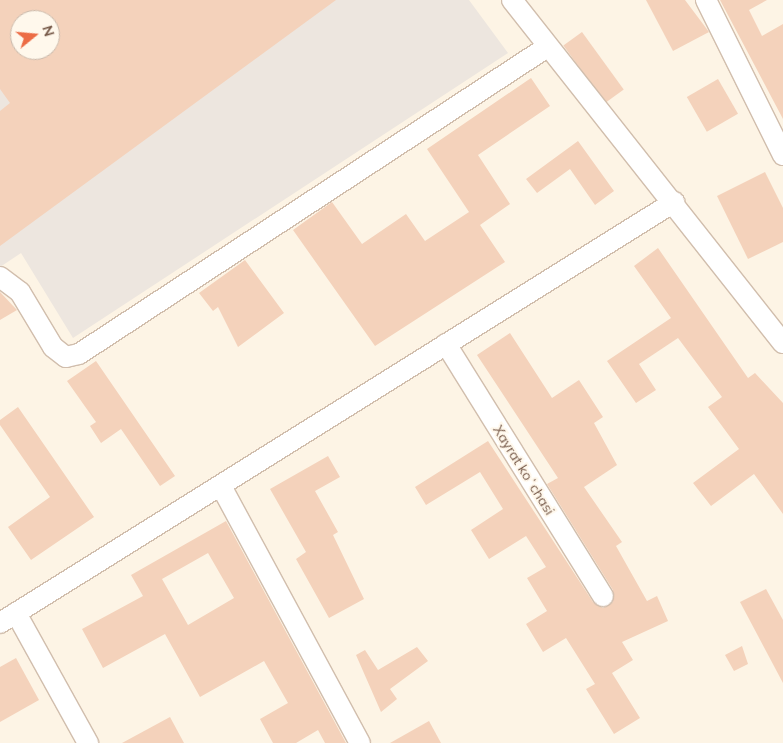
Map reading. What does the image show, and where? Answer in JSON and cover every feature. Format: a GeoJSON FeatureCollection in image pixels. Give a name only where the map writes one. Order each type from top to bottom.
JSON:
{"type":"FeatureCollection","features":[{"type":"Feature","properties":{"kind":"street"},"geometry":{"type":"LineString","coordinates":[[512,0],[547,48],[674,202],[783,342]]}},
{"type":"Feature","properties":{"kind":"street"},"geometry":{"type":"LineString","coordinates":[[706,0],[783,155]]}},
{"type":"Feature","properties":{"kind":"street"},"geometry":{"type":"LineString","coordinates":[[0,277],[20,292],[53,347],[66,357],[79,354],[547,48]]}},
{"type":"Feature","properties":{"kind":"street"},"geometry":{"type":"LineString","coordinates":[[88,743],[8,618],[674,202]]}},
{"type":"Feature","properties":{"kind":"street","name":"Xayrat koʻchasi"},"geometry":{"type":"LineString","coordinates":[[446,344],[602,596]]}},
{"type":"Feature","properties":{"kind":"street"},"geometry":{"type":"LineString","coordinates":[[221,486],[360,743]]}},
{"type":"Feature","properties":{"kind":"shaded area"},"geometry":{"type":"Polygon","coordinates":[[[0,0],[469,0],[508,53],[73,338],[21,253],[0,267],[0,0]]]}},
{"type":"Feature","properties":{"kind":"building"},"geometry":{"type":"Polygon","coordinates":[[[0,0],[336,0],[0,246],[0,111],[10,103],[0,89],[0,0]]]}},
{"type":"Feature","properties":{"kind":"building"},"geometry":{"type":"Polygon","coordinates":[[[646,0],[685,0],[709,32],[673,51],[646,0]]]}},
{"type":"Feature","properties":{"kind":"building"},"geometry":{"type":"Polygon","coordinates":[[[720,0],[767,0],[749,10],[762,36],[783,24],[783,119],[720,0]]]}},
{"type":"Feature","properties":{"kind":"building"},"geometry":{"type":"Polygon","coordinates":[[[582,32],[624,89],[605,103],[563,46],[582,32]]]}},
{"type":"Feature","properties":{"kind":"building"},"geometry":{"type":"Polygon","coordinates":[[[531,78],[550,106],[478,155],[510,204],[480,225],[505,262],[375,346],[293,230],[332,202],[362,244],[406,214],[425,241],[469,212],[427,149],[531,78]]]}},
{"type":"Feature","properties":{"kind":"building"},"geometry":{"type":"Polygon","coordinates":[[[718,79],[738,114],[707,132],[687,97],[718,79]]]}},
{"type":"Feature","properties":{"kind":"building"},"geometry":{"type":"Polygon","coordinates":[[[578,141],[614,191],[595,205],[570,169],[537,193],[526,179],[578,141]]]}},
{"type":"Feature","properties":{"kind":"building"},"geometry":{"type":"Polygon","coordinates":[[[765,172],[783,208],[783,242],[748,259],[717,196],[765,172]]]}},
{"type":"Feature","properties":{"kind":"building"},"geometry":{"type":"Polygon","coordinates":[[[658,248],[748,378],[755,373],[783,403],[783,514],[754,474],[711,506],[693,483],[739,449],[708,407],[722,397],[678,338],[639,364],[656,390],[636,403],[607,361],[671,318],[634,266],[658,248]]]}},
{"type":"Feature","properties":{"kind":"building"},"geometry":{"type":"Polygon","coordinates":[[[245,260],[284,313],[238,347],[218,307],[213,311],[199,293],[245,260]]]}},
{"type":"Feature","properties":{"kind":"building"},"geometry":{"type":"Polygon","coordinates":[[[0,292],[17,310],[0,320],[0,292]]]}},
{"type":"Feature","properties":{"kind":"building"},"geometry":{"type":"Polygon","coordinates":[[[510,333],[552,398],[579,380],[603,417],[594,423],[617,465],[584,487],[622,542],[616,546],[647,601],[657,596],[668,621],[622,642],[633,660],[612,673],[640,718],[614,734],[586,689],[595,684],[566,638],[543,652],[526,624],[547,611],[527,578],[546,567],[526,536],[489,559],[471,530],[503,509],[480,472],[426,505],[415,487],[488,441],[593,602],[603,608],[613,602],[613,590],[547,484],[558,478],[477,355],[510,333]]]}},
{"type":"Feature","properties":{"kind":"building"},"geometry":{"type":"Polygon","coordinates":[[[96,361],[175,476],[160,486],[121,429],[101,443],[90,426],[96,422],[67,381],[96,361]]]}},
{"type":"Feature","properties":{"kind":"building"},"geometry":{"type":"Polygon","coordinates":[[[18,407],[94,517],[31,560],[8,527],[50,497],[0,425],[0,420],[18,407]]]}},
{"type":"Feature","properties":{"kind":"building"},"geometry":{"type":"Polygon","coordinates":[[[328,456],[340,477],[315,491],[338,532],[333,535],[364,599],[329,618],[296,559],[306,552],[270,489],[328,456]]]}},
{"type":"Feature","properties":{"kind":"building"},"geometry":{"type":"Polygon","coordinates":[[[226,521],[346,743],[325,743],[318,730],[296,743],[273,743],[260,719],[288,703],[264,661],[200,697],[165,634],[103,668],[82,629],[143,596],[131,575],[226,521]],[[208,553],[162,579],[188,625],[234,598],[208,553]]]}},
{"type":"Feature","properties":{"kind":"building"},"geometry":{"type":"Polygon","coordinates":[[[766,589],[783,620],[783,683],[740,602],[766,589]]]}},
{"type":"Feature","properties":{"kind":"building"},"geometry":{"type":"Polygon","coordinates":[[[742,646],[748,664],[734,671],[725,655],[742,646]]]}},
{"type":"Feature","properties":{"kind":"building"},"geometry":{"type":"Polygon","coordinates":[[[417,647],[428,661],[390,689],[397,699],[381,712],[356,655],[365,650],[378,670],[417,647]]]}},
{"type":"Feature","properties":{"kind":"building"},"geometry":{"type":"Polygon","coordinates":[[[16,658],[39,700],[0,722],[0,667],[16,658]]]}},
{"type":"Feature","properties":{"kind":"building"},"geometry":{"type":"Polygon","coordinates":[[[170,717],[184,743],[122,743],[170,717]]]}},
{"type":"Feature","properties":{"kind":"building"},"geometry":{"type":"Polygon","coordinates":[[[429,721],[441,743],[390,743],[429,721]]]}}]}
